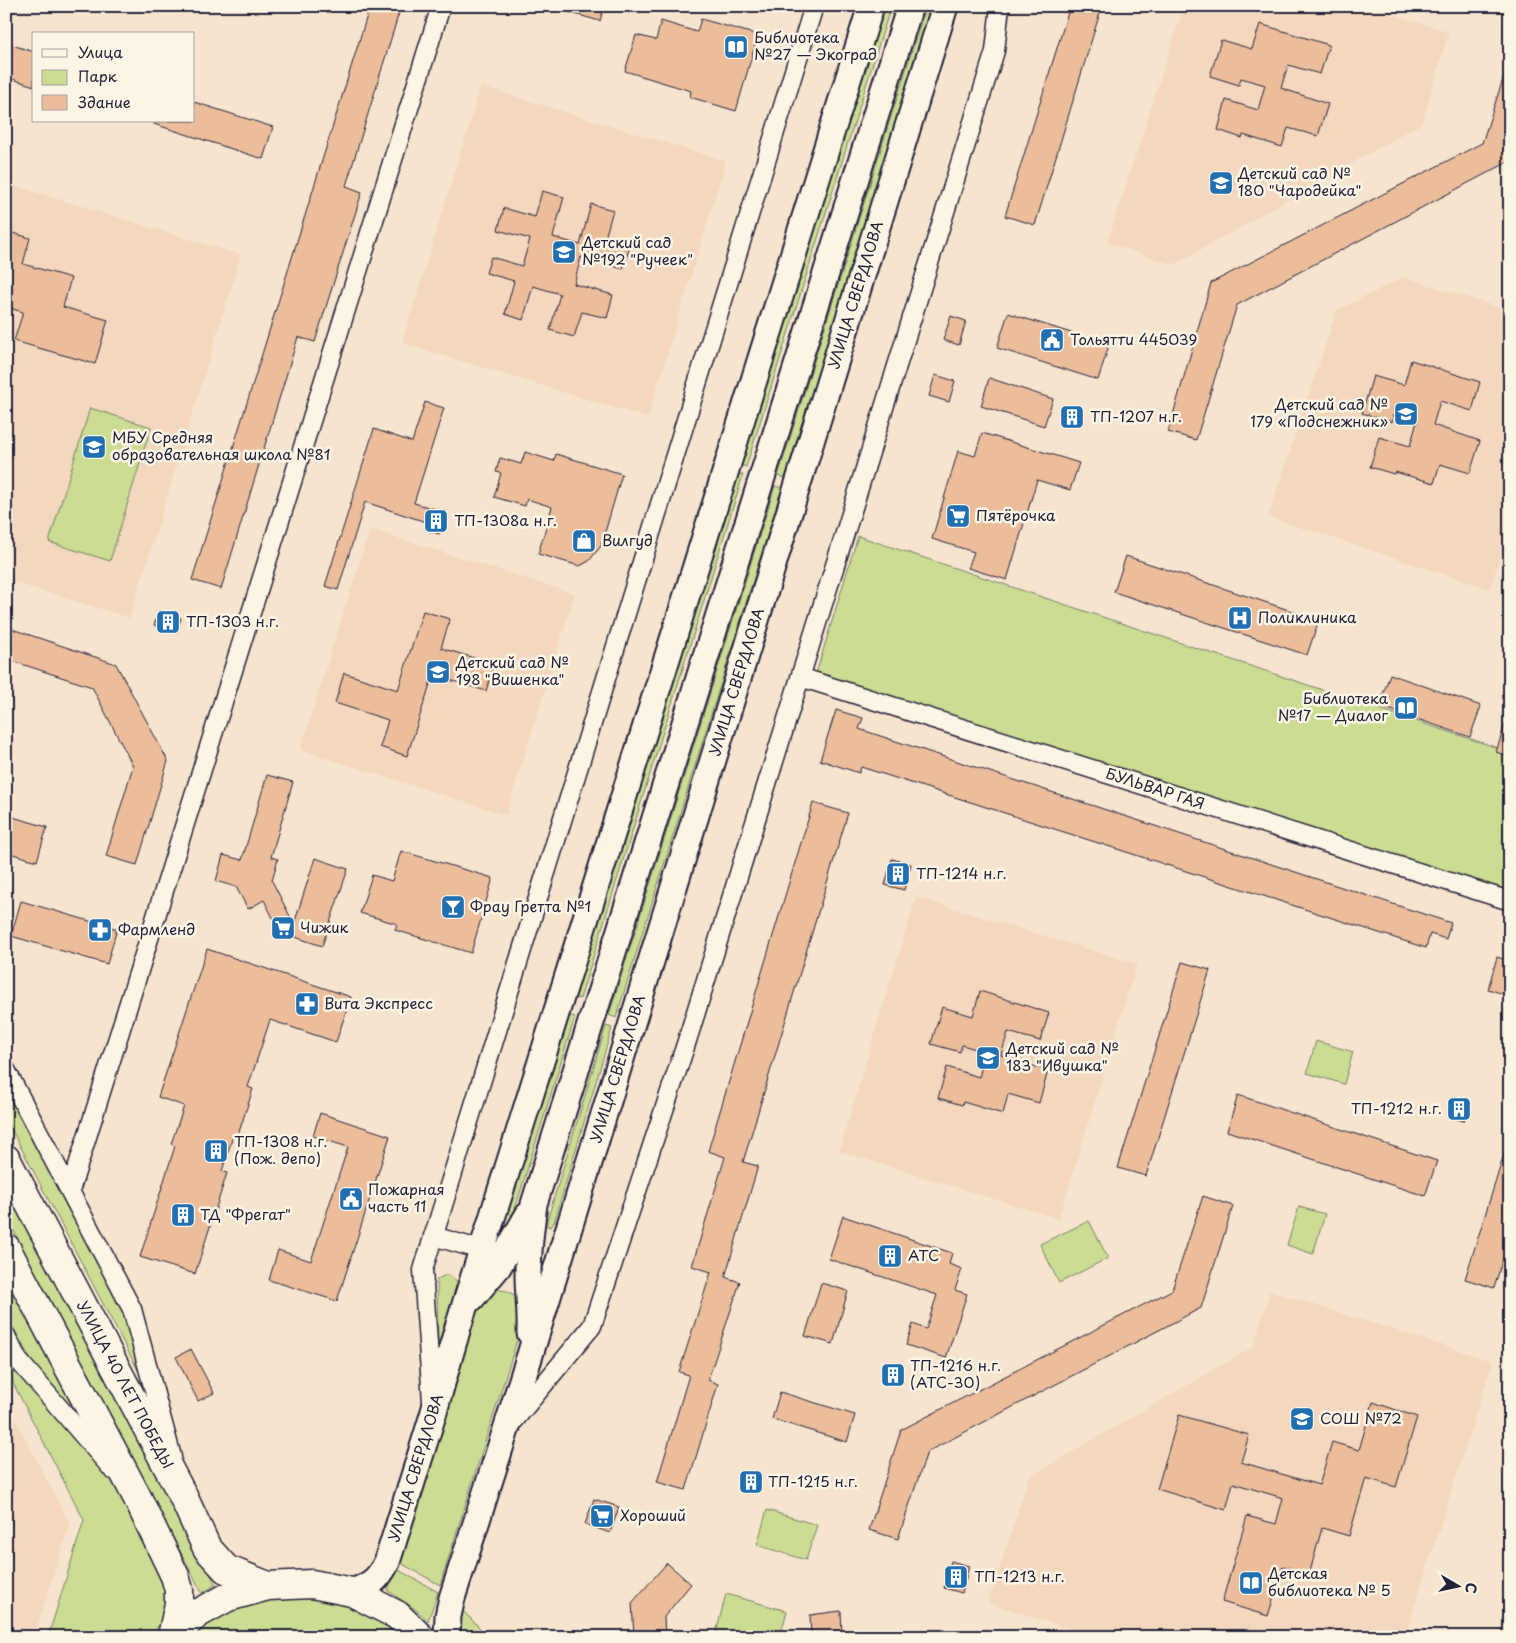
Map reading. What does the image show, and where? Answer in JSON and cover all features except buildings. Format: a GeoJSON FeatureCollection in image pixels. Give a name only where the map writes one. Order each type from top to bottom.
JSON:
{"type":"FeatureCollection","features":[{"type":"Feature","properties":{"kind":"main road","name":"УЛИЦА СВЕРДЛОВА"},"geometry":{"type":"LineString","coordinates":[[352,1592],[367,1586],[380,1576],[387,1562],[433,1415],[458,1326],[871,6]]}},
{"type":"Feature","properties":{"kind":"main road","name":"УЛИЦА СВЕРДЛОВА"},"geometry":{"type":"LineString","coordinates":[[529,1358],[531,1316],[528,1302],[529,1245],[534,1204],[910,6]]}},
{"type":"Feature","properties":{"kind":"main road","name":"УЛИЦА СВЕРДЛОВА"},"geometry":{"type":"LineString","coordinates":[[448,1637],[448,1616],[452,1598],[529,1358],[945,6]]}},
{"type":"Feature","properties":{"kind":"main road","name":"УЛИЦА 40 ЛЕТ ПОБЕДЫ"},"geometry":{"type":"LineString","coordinates":[[6,1159],[183,1496],[207,1548],[226,1569],[268,1586]]}},
{"type":"Feature","properties":{"kind":"main road","name":"УЛИЦА СВЕРДЛОВА"},"geometry":{"type":"LineString","coordinates":[[458,1326],[473,1297],[498,1267],[534,1204]]}},
{"type":"Feature","properties":{"kind":"main road"},"geometry":{"type":"LineString","coordinates":[[6,1248],[137,1497],[172,1570],[179,1590],[178,1615],[171,1636]]}},
{"type":"Feature","properties":{"kind":"main road"},"geometry":{"type":"LineString","coordinates":[[482,1287],[494,1284],[509,1285],[519,1290],[528,1302]]}},
{"type":"Feature","properties":{"kind":"main road"},"geometry":{"type":"LineString","coordinates":[[171,1636],[197,1614],[228,1598],[268,1586],[312,1584],[352,1592],[397,1615],[420,1637]]}},
{"type":"Feature","properties":{"kind":"street"},"geometry":{"type":"LineString","coordinates":[[70,1191],[441,6]]}},
{"type":"Feature","properties":{"kind":"street"},"geometry":{"type":"LineString","coordinates":[[433,1415],[423,1270],[814,6]]}},
{"type":"Feature","properties":{"kind":"street"},"geometry":{"type":"LineString","coordinates":[[505,1431],[592,1326],[686,1044],[995,52],[1000,6]]}},
{"type":"Feature","properties":{"kind":"street","name":"БУЛЬВАР ГАЯ"},"geometry":{"type":"LineString","coordinates":[[800,677],[1510,901]]}},
{"type":"Feature","properties":{"kind":"street"},"geometry":{"type":"LineString","coordinates":[[6,1070],[132,1309],[183,1496]]}},
{"type":"Feature","properties":{"kind":"street"},"geometry":{"type":"LineString","coordinates":[[433,1236],[482,1250]]}},
{"type":"Feature","properties":{"kind":"street"},"geometry":{"type":"LineString","coordinates":[[6,1336],[18,1360],[137,1497]]}},
{"type":"Feature","properties":{"kind":"shaded area"},"geometry":{"type":"Polygon","coordinates":[[[736,6],[769,6],[766,15],[736,6]]]}},
{"type":"Feature","properties":{"kind":"shaded area","name":"Детский сад № 180 \"Чародейка\""},"geometry":{"type":"Polygon","coordinates":[[[1184,6],[1366,6],[1449,32],[1422,123],[1174,265],[1107,243],[1184,6]]]}},
{"type":"Feature","properties":{"kind":"shaded area","name":"Детский сад №192 \"Ручеек\""},"geometry":{"type":"Polygon","coordinates":[[[481,86],[726,161],[648,418],[402,343],[481,86]]]}},
{"type":"Feature","properties":{"kind":"shaded area","name":"МБУ Средняя образовательная школа №81"},"geometry":{"type":"Polygon","coordinates":[[[6,183],[241,255],[130,618],[6,580],[6,183]]]}},
{"type":"Feature","properties":{"kind":"shaded area","name":"Детский сад № 179 «Подснежник»"},"geometry":{"type":"Polygon","coordinates":[[[1404,277],[1510,311],[1510,527],[1490,589],[1268,517],[1337,310],[1404,277]]]}},
{"type":"Feature","properties":{"kind":"shaded area","name":"Детский сад № 198 \"Вишенка\""},"geometry":{"type":"Polygon","coordinates":[[[370,529],[575,594],[506,815],[300,750],[370,529]]]}},
{"type":"Feature","properties":{"kind":"shaded area","name":"Детский сад № 183 \"Ивушка\""},"geometry":{"type":"Polygon","coordinates":[[[916,897],[1137,964],[1059,1219],[839,1151],[916,897]]]}},
{"type":"Feature","properties":{"kind":"shaded area","name":"СОШ №72"},"geometry":{"type":"Polygon","coordinates":[[[1270,1291],[1493,1361],[1405,1637],[1096,1637],[988,1603],[1029,1477],[1253,1347],[1270,1291]]]}},
{"type":"Feature","properties":{"kind":"shaded area"},"geometry":{"type":"Polygon","coordinates":[[[6,1401],[70,1524],[34,1637],[6,1637],[6,1401]]]}},
{"type":"Feature","properties":{"kind":"green space"},"geometry":{"type":"Polygon","coordinates":[[[883,6],[891,6],[746,467],[739,464],[883,6]]]}},
{"type":"Feature","properties":{"kind":"green space"},"geometry":{"type":"Polygon","coordinates":[[[926,6],[934,6],[785,478],[778,476],[926,6]]]}},
{"type":"Feature","properties":{"kind":"green space"},"geometry":{"type":"Polygon","coordinates":[[[90,408],[151,427],[110,561],[49,542],[90,408]]]}},
{"type":"Feature","properties":{"kind":"green space"},"geometry":{"type":"Polygon","coordinates":[[[735,473],[743,475],[580,999],[573,997],[735,473]]]}},
{"type":"Feature","properties":{"kind":"green space"},"geometry":{"type":"Polygon","coordinates":[[[775,486],[782,488],[616,1018],[609,1015],[775,486]]]}},
{"type":"Feature","properties":{"kind":"green space"},"geometry":{"type":"Polygon","coordinates":[[[858,536],[1510,752],[1510,893],[815,677],[858,536]]]}},
{"type":"Feature","properties":{"kind":"green space"},"geometry":{"type":"Polygon","coordinates":[[[568,1015],[575,1017],[514,1212],[511,1215],[507,1212],[568,1015]]]}},
{"type":"Feature","properties":{"kind":"green space"},"geometry":{"type":"Polygon","coordinates":[[[606,1026],[612,1028],[554,1223],[550,1227],[547,1226],[547,1221],[606,1026]]]}},
{"type":"Feature","properties":{"kind":"green space"},"geometry":{"type":"Polygon","coordinates":[[[1316,1041],[1353,1052],[1344,1084],[1307,1073],[1316,1041]]]}},
{"type":"Feature","properties":{"kind":"green space"},"geometry":{"type":"Polygon","coordinates":[[[6,1077],[124,1301],[152,1397],[6,1119],[6,1077]]]}},
{"type":"Feature","properties":{"kind":"green space"},"geometry":{"type":"Polygon","coordinates":[[[6,1186],[216,1585],[202,1593],[6,1216],[6,1186]]]}},
{"type":"Feature","properties":{"kind":"green space"},"geometry":{"type":"Polygon","coordinates":[[[1299,1207],[1325,1214],[1313,1254],[1287,1245],[1299,1207]]]}},
{"type":"Feature","properties":{"kind":"green space"},"geometry":{"type":"Polygon","coordinates":[[[1089,1221],[1108,1258],[1059,1283],[1040,1244],[1089,1221]]]}},
{"type":"Feature","properties":{"kind":"green space"},"geometry":{"type":"Polygon","coordinates":[[[6,1264],[93,1431],[33,1364],[6,1314],[6,1264]]]}},
{"type":"Feature","properties":{"kind":"green space"},"geometry":{"type":"Polygon","coordinates":[[[446,1275],[451,1276],[459,1283],[440,1343],[438,1343],[437,1279],[446,1275]]]}},
{"type":"Feature","properties":{"kind":"green space"},"geometry":{"type":"Polygon","coordinates":[[[494,1289],[507,1291],[521,1299],[524,1318],[440,1585],[397,1561],[480,1297],[494,1289]]]}},
{"type":"Feature","properties":{"kind":"green space"},"geometry":{"type":"Polygon","coordinates":[[[14,1371],[115,1479],[131,1519],[170,1593],[166,1618],[148,1637],[48,1637],[84,1520],[14,1385],[12,1377],[14,1371]]]}},
{"type":"Feature","properties":{"kind":"green space"},"geometry":{"type":"Polygon","coordinates":[[[767,1510],[817,1525],[806,1560],[757,1545],[767,1510]]]}},
{"type":"Feature","properties":{"kind":"green space"},"geometry":{"type":"Polygon","coordinates":[[[395,1568],[438,1592],[428,1621],[415,1609],[388,1591],[395,1568]]]}},
{"type":"Feature","properties":{"kind":"green space"},"geometry":{"type":"Polygon","coordinates":[[[317,1592],[364,1606],[407,1637],[180,1637],[222,1606],[317,1592]]]}},
{"type":"Feature","properties":{"kind":"green space"},"geometry":{"type":"Polygon","coordinates":[[[726,1594],[787,1611],[780,1637],[715,1637],[726,1594]]]}},
{"type":"Feature","properties":{"kind":"green space"},"geometry":{"type":"Polygon","coordinates":[[[458,1606],[489,1637],[453,1637],[458,1606]]]}},
{"type":"Feature","properties":{"kind":"place","name":"Библиотека №27 — Экоград"},"geometry":{"type":"Point","coordinates":[736,47]}},
{"type":"Feature","properties":{"kind":"place","name":"Детский сад № 180 \"Чародейка\""},"geometry":{"type":"Point","coordinates":[1221,183]}},
{"type":"Feature","properties":{"kind":"place","name":"Детский сад №192 \"Ручеек\""},"geometry":{"type":"Point","coordinates":[564,252]}},
{"type":"Feature","properties":{"kind":"place","name":"Тольятти 445039"},"geometry":{"type":"Point","coordinates":[1052,340]}},
{"type":"Feature","properties":{"kind":"place","name":"Детский сад № 179 «Подснежник»"},"geometry":{"type":"Point","coordinates":[1406,414]}},
{"type":"Feature","properties":{"kind":"place","name":"ТП-1207 н.г."},"geometry":{"type":"Point","coordinates":[1072,417]}},
{"type":"Feature","properties":{"kind":"place","name":"МБУ Средняя образовательная школа №81"},"geometry":{"type":"Point","coordinates":[94,447]}},
{"type":"Feature","properties":{"kind":"place","name":"Пятёрочка"},"geometry":{"type":"Point","coordinates":[958,516]}},
{"type":"Feature","properties":{"kind":"place","name":"ТП-1308а н.г."},"geometry":{"type":"Point","coordinates":[436,521]}},
{"type":"Feature","properties":{"kind":"place","name":"Вилгуд"},"geometry":{"type":"Point","coordinates":[584,541]}},
{"type":"Feature","properties":{"kind":"place","name":"Поликлиника"},"geometry":{"type":"Point","coordinates":[1240,618]}},
{"type":"Feature","properties":{"kind":"place","name":"ТП-1303 н.г."},"geometry":{"type":"Point","coordinates":[168,622]}},
{"type":"Feature","properties":{"kind":"place","name":"Детский сад № 198 \"Вишенка\""},"geometry":{"type":"Point","coordinates":[438,672]}},
{"type":"Feature","properties":{"kind":"place","name":"Библиотека №17 — Диалог"},"geometry":{"type":"Point","coordinates":[1406,708]}},
{"type":"Feature","properties":{"kind":"place","name":"ТП-1214 н.г."},"geometry":{"type":"Point","coordinates":[898,874]}},
{"type":"Feature","properties":{"kind":"place","name":"Фрау Гретта №1"},"geometry":{"type":"Point","coordinates":[453,907]}},
{"type":"Feature","properties":{"kind":"place","name":"Чижик"},"geometry":{"type":"Point","coordinates":[283,928]}},
{"type":"Feature","properties":{"kind":"place","name":"Фармленд"},"geometry":{"type":"Point","coordinates":[100,930]}},
{"type":"Feature","properties":{"kind":"place","name":"Вита Экспресс"},"geometry":{"type":"Point","coordinates":[307,1004]}},
{"type":"Feature","properties":{"kind":"place","name":"Детский сад № 183 \"Ивушка\""},"geometry":{"type":"Point","coordinates":[988,1058]}},
{"type":"Feature","properties":{"kind":"place","name":"ТП-1212 н.г."},"geometry":{"type":"Point","coordinates":[1459,1109]}},
{"type":"Feature","properties":{"kind":"place","name":"ТП-1308 н.г. (Пож. депо)"},"geometry":{"type":"Point","coordinates":[216,1151]}},
{"type":"Feature","properties":{"kind":"place","name":"Пожарная часть 11"},"geometry":{"type":"Point","coordinates":[351,1199]}},
{"type":"Feature","properties":{"kind":"place","name":"ТД \"Фрегат\""},"geometry":{"type":"Point","coordinates":[183,1215]}},
{"type":"Feature","properties":{"kind":"place","name":"АТС"},"geometry":{"type":"Point","coordinates":[890,1256]}},
{"type":"Feature","properties":{"kind":"place","name":"ТП-1216 н.г. (АТС-30)"},"geometry":{"type":"Point","coordinates":[893,1375]}},
{"type":"Feature","properties":{"kind":"place","name":"СОШ №72"},"geometry":{"type":"Point","coordinates":[1302,1419]}},
{"type":"Feature","properties":{"kind":"place","name":"ТП-1215 н.г."},"geometry":{"type":"Point","coordinates":[751,1482]}},
{"type":"Feature","properties":{"kind":"place","name":"Хороший"},"geometry":{"type":"Point","coordinates":[602,1516]}},
{"type":"Feature","properties":{"kind":"place","name":"ТП-1213 н.г."},"geometry":{"type":"Point","coordinates":[956,1577]}},
{"type":"Feature","properties":{"kind":"place","name":"Детская библиотека № 5"},"geometry":{"type":"Point","coordinates":[1251,1583]}}]}
